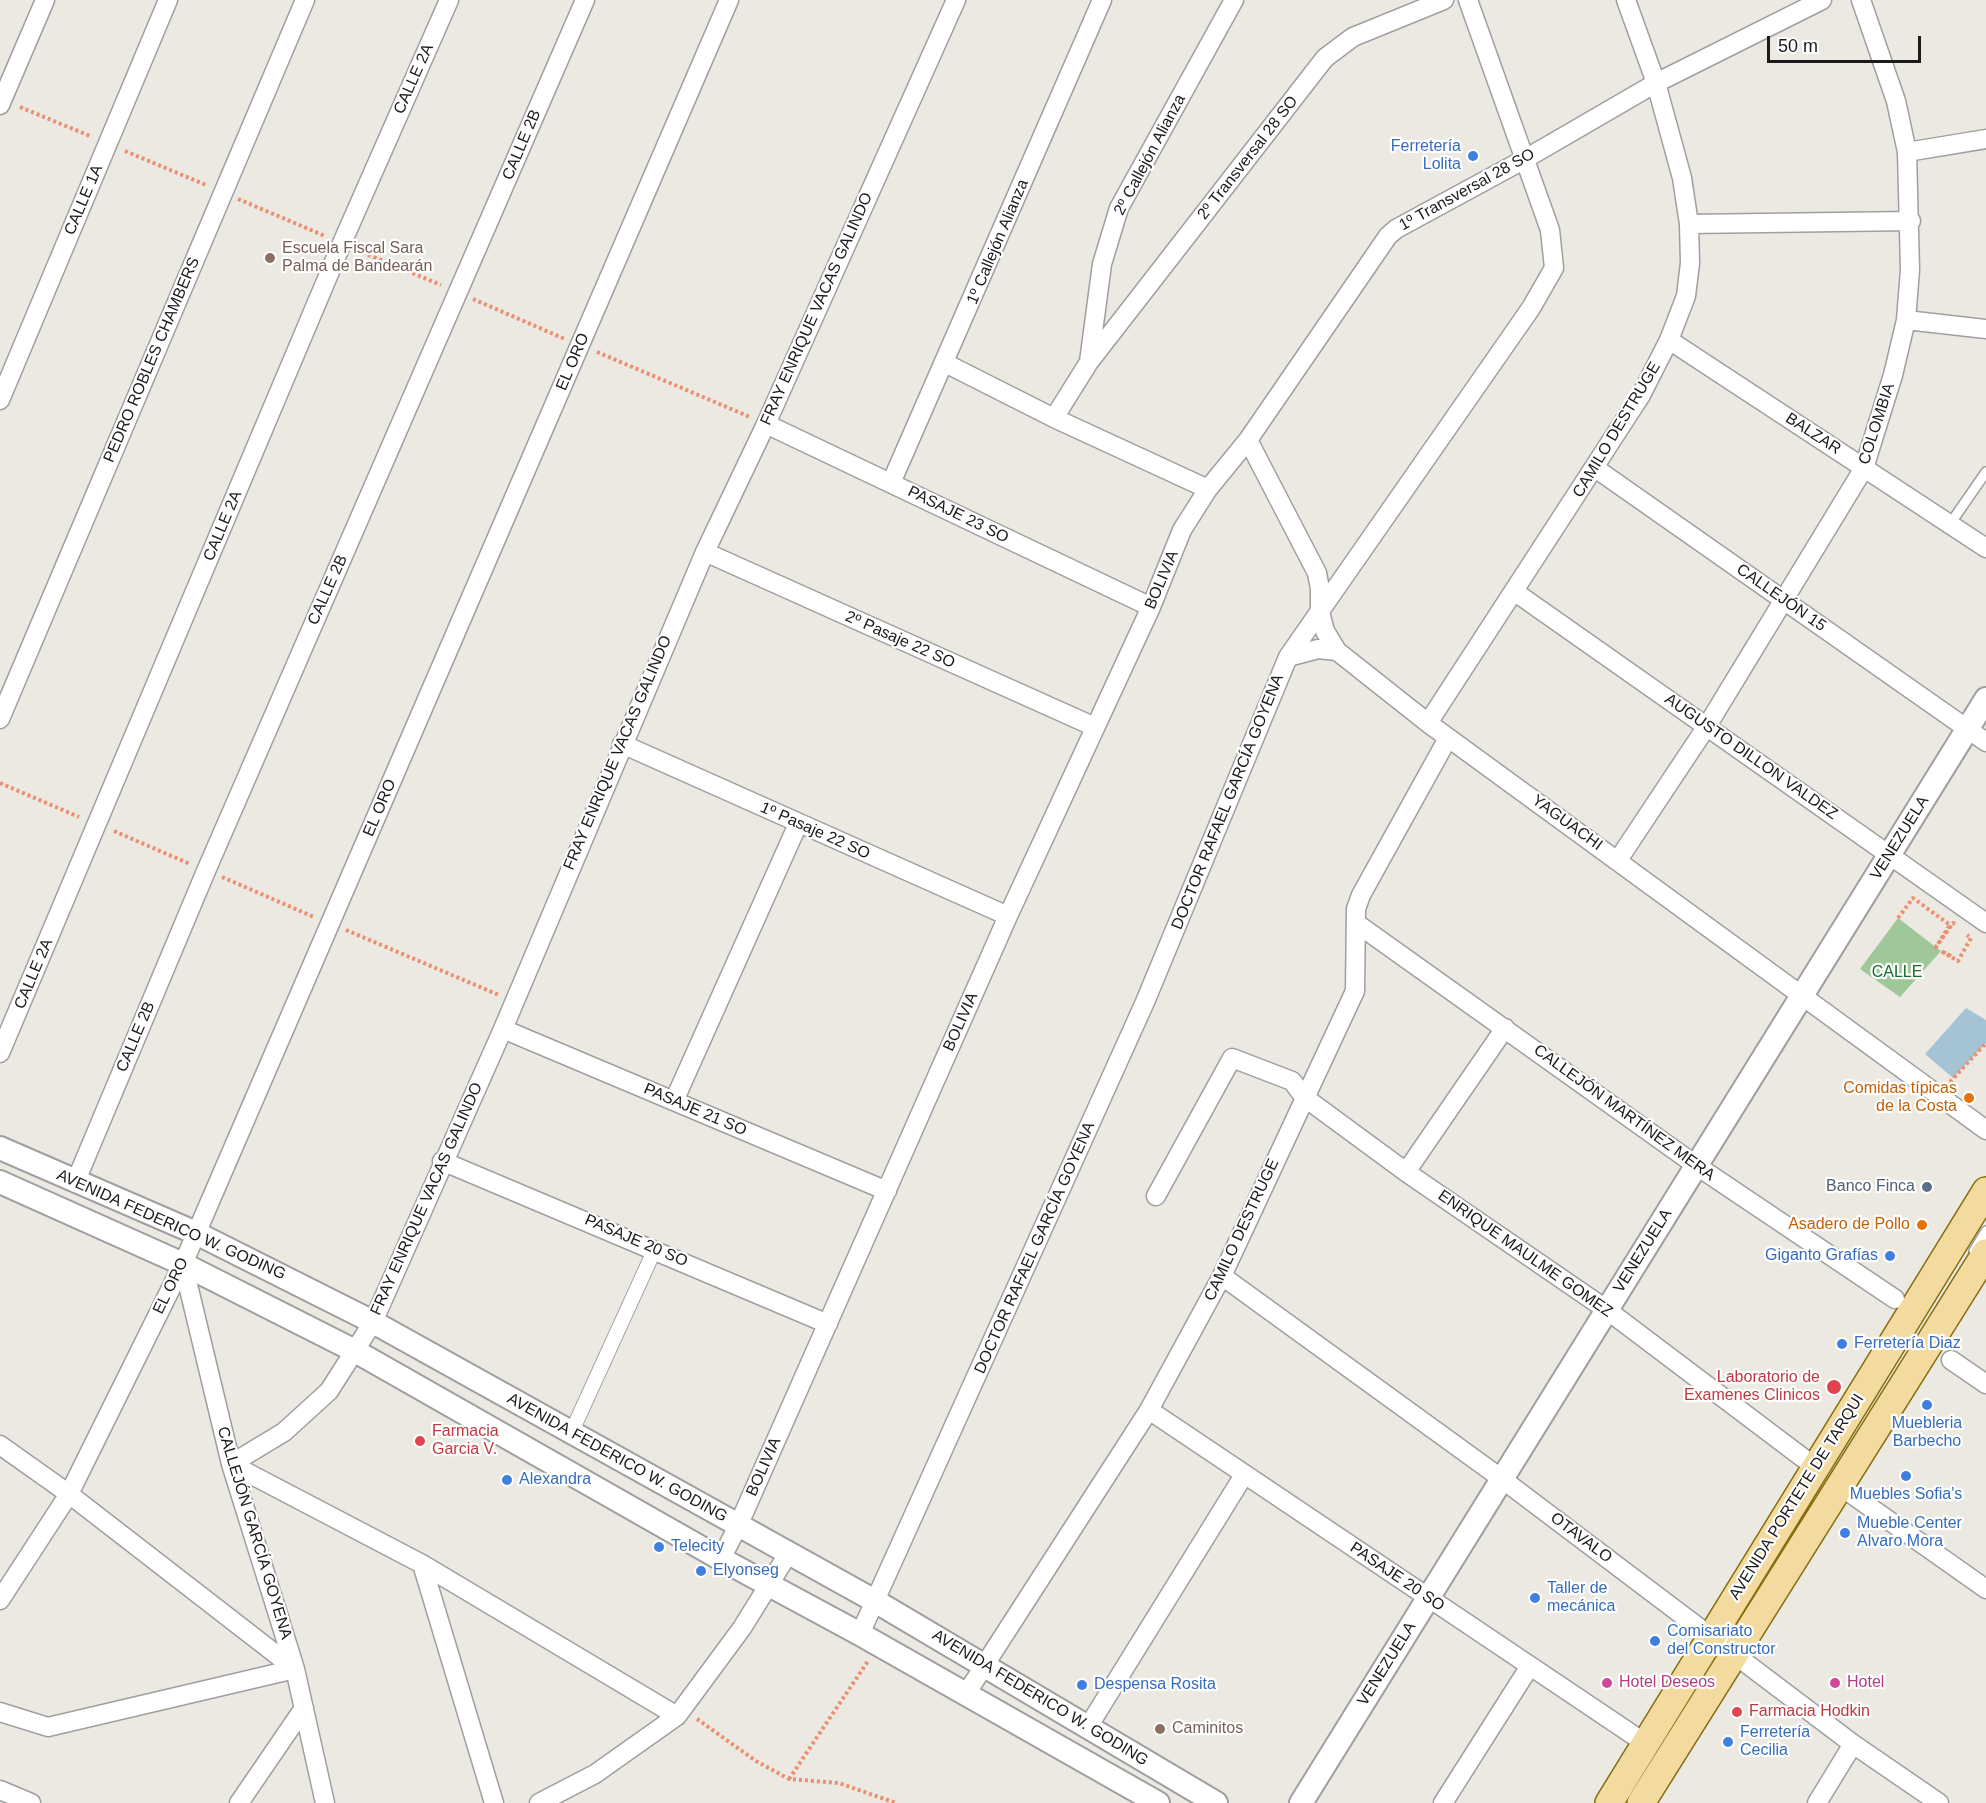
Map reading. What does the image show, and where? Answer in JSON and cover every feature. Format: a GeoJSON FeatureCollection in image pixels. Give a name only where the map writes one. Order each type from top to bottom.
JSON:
{"type":"FeatureCollection","features":[{"type":"Feature","properties":{"kind":"main road","name":"AVENIDA PORTETE DE TARQUI"},"geometry":{"type":"LineString","coordinates":[[1641,1803],[1815,1467],[1986,1191]]}},
{"type":"Feature","properties":{"kind":"main road","name":"AVENIDA PORTETE DE TARQUI"},"geometry":{"type":"LineString","coordinates":[[1609,1803],[1645,1743],[1723,1645],[1840,1486],[1976,1257]]}},
{"type":"Feature","properties":{"kind":"street"},"geometry":{"type":"LineString","coordinates":[[3,94],[45,0]]}},
{"type":"Feature","properties":{"kind":"street","name":"CALLE 1A"},"geometry":{"type":"LineString","coordinates":[[0,399],[168,0]]}},
{"type":"Feature","properties":{"kind":"street","name":"PEDRO ROBLES CHAMBERS"},"geometry":{"type":"LineString","coordinates":[[0,719],[305,0]]}},
{"type":"Feature","properties":{"kind":"street","name":"CALLE 2A"},"geometry":{"type":"LineString","coordinates":[[0,1053],[342,243],[449,0]]}},
{"type":"Feature","properties":{"kind":"street","name":"CALLE 2B"},"geometry":{"type":"LineString","coordinates":[[75,1183],[206,871],[585,0]]}},
{"type":"Feature","properties":{"kind":"street","name":"EL ORO"},"geometry":{"type":"LineString","coordinates":[[0,1600],[69,1494],[183,1264],[729,0]]}},
{"type":"Feature","properties":{"kind":"street","name":"FRAY ENRIQUE VACAS GALINDO"},"geometry":{"type":"LineString","coordinates":[[231,1464],[284,1432],[329,1391],[373,1322],[502,1029],[705,552],[766,424],[956,0]]}},
{"type":"Feature","properties":{"kind":"street","name":"1º Callejón Alianza"},"geometry":{"type":"LineString","coordinates":[[891,483],[1102,0]]}},
{"type":"Feature","properties":{"kind":"street","name":"2º Callejón Alianza"},"geometry":{"type":"LineString","coordinates":[[1054,418],[1089,362],[1102,264],[1119,208],[1234,0]]}},
{"type":"Feature","properties":{"kind":"street","name":"2º Transversal 28 SO"},"geometry":{"type":"LineString","coordinates":[[1089,362],[1325,58],[1353,37],[1444,0]]}},
{"type":"Feature","properties":{"kind":"street","name":"DOCTOR RAFAEL GARCÍA GOYENA"},"geometry":{"type":"LineString","coordinates":[[869,1640],[875,1601],[1146,1002],[1288,657],[1531,308],[1554,268],[1550,230],[1468,0]]}},
{"type":"Feature","properties":{"kind":"street","name":"CAMILO DESTRUGE"},"geometry":{"type":"LineString","coordinates":[[1428,723],[1641,395],[1669,340],[1686,296],[1690,263],[1689,224],[1682,178],[1656,83],[1626,0]]}},
{"type":"Feature","properties":{"kind":"street","name":"1º Transversal 28 SO"},"geometry":{"type":"LineString","coordinates":[[1208,489],[1248,440],[1388,236],[1404,224],[1525,159],[1656,83],[1822,0]]}},
{"type":"Feature","properties":{"kind":"street","name":"COLOMBIA"},"geometry":{"type":"LineString","coordinates":[[1618,860],[1707,726],[1864,468],[1893,375],[1906,320],[1911,221],[1907,152],[1896,102],[1861,0]]}},
{"type":"Feature","properties":{"kind":"street"},"geometry":{"type":"LineString","coordinates":[[1907,152],[1986,139]]}},
{"type":"Feature","properties":{"kind":"street"},"geometry":{"type":"LineString","coordinates":[[1689,224],[1911,221]]}},
{"type":"Feature","properties":{"kind":"street"},"geometry":{"type":"LineString","coordinates":[[1906,320],[1986,329]]}},
{"type":"Feature","properties":{"kind":"street","name":"BALZAR"},"geometry":{"type":"LineString","coordinates":[[1669,340],[1986,548]]}},
{"type":"Feature","properties":{"kind":"street"},"geometry":{"type":"LineString","coordinates":[[945,363],[1054,418],[1208,489]]}},
{"type":"Feature","properties":{"kind":"street","name":"PASAJE 23 SO"},"geometry":{"type":"LineString","coordinates":[[766,424],[1150,607]]}},
{"type":"Feature","properties":{"kind":"street","name":"YAGUACHI"},"geometry":{"type":"LineString","coordinates":[[1248,440],[1317,573],[1320,612],[1325,631],[1337,651],[1448,738],[1986,1130]]}},
{"type":"Feature","properties":{"kind":"street","name":"CALLEJÓN 15"},"geometry":{"type":"LineString","coordinates":[[1595,468],[1977,735]]}},
{"type":"Feature","properties":{"kind":"street","name":"BOLIVIA"},"geometry":{"type":"LineString","coordinates":[[721,1559],[738,1526],[1008,916],[1150,607],[1182,530],[1208,489]]}},
{"type":"Feature","properties":{"kind":"street","name":"2º Pasaje 22 SO"},"geometry":{"type":"LineString","coordinates":[[705,552],[1095,727]]}},
{"type":"Feature","properties":{"kind":"street","name":"AUGUSTO DILLON VALDEZ"},"geometry":{"type":"LineString","coordinates":[[1515,592],[1986,922]]}},
{"type":"Feature","properties":{"kind":"street"},"geometry":{"type":"LineString","coordinates":[[1288,657],[1318,649],[1337,651]]}},
{"type":"Feature","properties":{"kind":"street","name":"VENEZUELA"},"geometry":{"type":"LineString","coordinates":[[1301,1803],[1890,855],[1977,735],[1986,699]]}},
{"type":"Feature","properties":{"kind":"street","name":"CAMILO DESTRUGE"},"geometry":{"type":"LineString","coordinates":[[966,1694],[1149,1410],[1222,1276],[1304,1097],[1345,1017],[1355,991],[1356,909],[1361,895],[1448,738]]}},
{"type":"Feature","properties":{"kind":"street","name":"1º Pasaje 22 SO"},"geometry":{"type":"LineString","coordinates":[[622,744],[1008,916]]}},
{"type":"Feature","properties":{"kind":"street"},"geometry":{"type":"LineString","coordinates":[[674,1101],[798,824]]}},
{"type":"Feature","properties":{"kind":"street","name":"CALLEJÓN MARTÍNEZ MERA"},"geometry":{"type":"LineString","coordinates":[[1356,923],[1697,1166],[1895,1299]]}},
{"type":"Feature","properties":{"kind":"street"},"geometry":{"type":"LineString","coordinates":[[1406,1172],[1505,1028]]}},
{"type":"Feature","properties":{"kind":"street","name":"PASAJE 21 SO"},"geometry":{"type":"LineString","coordinates":[[502,1029],[887,1191]]}},
{"type":"Feature","properties":{"kind":"street","name":"ENRIQUE MAULME GOMEZ"},"geometry":{"type":"LineString","coordinates":[[1156,1196],[1228,1062],[1236,1059],[1292,1081],[1304,1097],[1406,1172],[1607,1310],[1815,1467]]}},
{"type":"Feature","properties":{"kind":"street","name":"AVENIDA FEDERICO W. GODING"},"geometry":{"type":"LineString","coordinates":[[0,1148],[75,1183],[196,1233],[373,1322],[875,1601],[1216,1803]]}},
{"type":"Feature","properties":{"kind":"street","name":"PASAJE 20 SO"},"geometry":{"type":"LineString","coordinates":[[442,1161],[828,1324]]}},
{"type":"Feature","properties":{"kind":"street","name":"AVENIDA FEDERICO W. GODING"},"geometry":{"type":"LineString","coordinates":[[0,1182],[183,1264],[355,1351],[1158,1803]]}},
{"type":"Feature","properties":{"kind":"street"},"geometry":{"type":"LineString","coordinates":[[572,1431],[655,1249]]}},
{"type":"Feature","properties":{"kind":"street","name":"CALLEJÓN GARCÍA GOYENA"},"geometry":{"type":"LineString","coordinates":[[183,1264],[231,1464],[295,1669],[325,1803]]}},
{"type":"Feature","properties":{"kind":"street","name":"OTAVALO"},"geometry":{"type":"LineString","coordinates":[[1222,1276],[1502,1479],[1853,1744],[1939,1803]]}},
{"type":"Feature","properties":{"kind":"street"},"geometry":{"type":"LineString","coordinates":[[1951,1360],[1986,1384]]}},
{"type":"Feature","properties":{"kind":"street","name":"PASAJE 20 SO"},"geometry":{"type":"LineString","coordinates":[[1149,1410],[1645,1743]]}},
{"type":"Feature","properties":{"kind":"street"},"geometry":{"type":"LineString","coordinates":[[0,1445],[69,1494],[295,1669]]}},
{"type":"Feature","properties":{"kind":"street"},"geometry":{"type":"LineString","coordinates":[[231,1464],[422,1564],[679,1713]]}},
{"type":"Feature","properties":{"kind":"street"},"geometry":{"type":"LineString","coordinates":[[1088,1727],[1244,1475]]}},
{"type":"Feature","properties":{"kind":"street"},"geometry":{"type":"LineString","coordinates":[[1840,1486],[1986,1588]]}},
{"type":"Feature","properties":{"kind":"street"},"geometry":{"type":"LineString","coordinates":[[539,1803],[595,1774],[679,1713],[770,1585],[788,1554]]}},
{"type":"Feature","properties":{"kind":"street"},"geometry":{"type":"LineString","coordinates":[[422,1564],[494,1803]]}},
{"type":"Feature","properties":{"kind":"street"},"geometry":{"type":"LineString","coordinates":[[1443,1803],[1530,1666]]}},
{"type":"Feature","properties":{"kind":"street"},"geometry":{"type":"LineString","coordinates":[[0,1712],[48,1727],[295,1669]]}},
{"type":"Feature","properties":{"kind":"street"},"geometry":{"type":"LineString","coordinates":[[239,1803],[304,1708]]}},
{"type":"Feature","properties":{"kind":"street"},"geometry":{"type":"LineString","coordinates":[[1817,1803],[1853,1744]]}},
{"type":"Feature","properties":{"kind":"street"},"geometry":{"type":"LineString","coordinates":[[0,1790],[31,1803]]}},
{"type":"Feature","properties":{"kind":"lane"},"geometry":{"type":"LineString","coordinates":[[1950,524],[1986,472]]}},
{"type":"Feature","properties":{"kind":"lane","name":"AVENIDA PORTETE DE TARQUI"},"geometry":{"type":"LineString","coordinates":[[1618,1803],[1723,1645],[1986,1208]]}},
{"type":"Feature","properties":{"kind":"lane","name":"AVENIDA PORTETE DE TARQUI"},"geometry":{"type":"LineString","coordinates":[[1976,1257],[1986,1231]]}},
{"type":"Feature","properties":{"kind":"lane"},"geometry":{"type":"LineString","coordinates":[[1630,1803],[1671,1735]]}},
{"type":"Feature","properties":{"kind":"path"},"geometry":{"type":"LineString","coordinates":[[3,94],[108,144],[766,424]]}},
{"type":"Feature","properties":{"kind":"path"},"geometry":{"type":"LineString","coordinates":[[0,783],[513,1001]]}},
{"type":"Feature","properties":{"kind":"path"},"geometry":{"type":"LineString","coordinates":[[1898,918],[1913,898],[1950,925],[1936,947],[1953,923],[1971,938],[1958,961],[1941,951],[1951,956]]}},
{"type":"Feature","properties":{"kind":"path"},"geometry":{"type":"LineString","coordinates":[[1956,1089],[1949,1083],[1986,1043]]}},
{"type":"Feature","properties":{"kind":"path"},"geometry":{"type":"LineString","coordinates":[[789,1779],[869,1640]]}},
{"type":"Feature","properties":{"kind":"path"},"geometry":{"type":"LineString","coordinates":[[679,1713],[789,1779],[839,1783],[896,1803]]}},
{"type":"Feature","properties":{"kind":"green space","name":"CALLE"},"geometry":{"type":"Polygon","coordinates":[[[1898,918],[1941,951],[1900,997],[1860,969],[1898,918]]]}},
{"type":"Feature","properties":{"kind":"water"},"geometry":{"type":"Polygon","coordinates":[[[1966,1008],[1986,1020],[1986,1043],[1953,1078],[1925,1054],[1966,1008]]]}},
{"type":"Feature","properties":{"kind":"place","name":"Ferretería Lolita"},"geometry":{"type":"Point","coordinates":[1473,156]}},
{"type":"Feature","properties":{"kind":"place","name":"Escuela Fiscal Sara Palma de Bandearán"},"geometry":{"type":"Point","coordinates":[270,258]}},
{"type":"Feature","properties":{"kind":"place","name":"Comidas típicas de la Costa"},"geometry":{"type":"Point","coordinates":[1969,1098]}},
{"type":"Feature","properties":{"kind":"place","name":"Banco Finca"},"geometry":{"type":"Point","coordinates":[1927,1187]}},
{"type":"Feature","properties":{"kind":"place","name":"Asadero de Pollo"},"geometry":{"type":"Point","coordinates":[1922,1225]}},
{"type":"Feature","properties":{"kind":"place","name":"Giganto Grafías"},"geometry":{"type":"Point","coordinates":[1890,1256]}},
{"type":"Feature","properties":{"kind":"place","name":"Ferretería Diaz"},"geometry":{"type":"Point","coordinates":[1842,1344]}},
{"type":"Feature","properties":{"kind":"place","name":"Laboratorio de Examenes Clinicos"},"geometry":{"type":"Point","coordinates":[1834,1387]}},
{"type":"Feature","properties":{"kind":"place","name":"Muebleria Barbecho"},"geometry":{"type":"Point","coordinates":[1927,1405]}},
{"type":"Feature","properties":{"kind":"place","name":"Farmacia Garcia V."},"geometry":{"type":"Point","coordinates":[420,1441]}},
{"type":"Feature","properties":{"kind":"place","name":"Muebles Sofia's"},"geometry":{"type":"Point","coordinates":[1906,1476]}},
{"type":"Feature","properties":{"kind":"place","name":"Alexandra"},"geometry":{"type":"Point","coordinates":[507,1480]}},
{"type":"Feature","properties":{"kind":"place","name":"Mueble Center Alvaro Mora"},"geometry":{"type":"Point","coordinates":[1845,1533]}},
{"type":"Feature","properties":{"kind":"place","name":"Telecity"},"geometry":{"type":"Point","coordinates":[659,1547]}},
{"type":"Feature","properties":{"kind":"place","name":"Elyonseg"},"geometry":{"type":"Point","coordinates":[701,1571]}},
{"type":"Feature","properties":{"kind":"place","name":"Taller de mecánica"},"geometry":{"type":"Point","coordinates":[1535,1598]}},
{"type":"Feature","properties":{"kind":"place","name":"Comisariato del Constructor"},"geometry":{"type":"Point","coordinates":[1655,1641]}},
{"type":"Feature","properties":{"kind":"place","name":"Hotel Deseos"},"geometry":{"type":"Point","coordinates":[1607,1683]}},
{"type":"Feature","properties":{"kind":"place","name":"Hotel"},"geometry":{"type":"Point","coordinates":[1835,1683]}},
{"type":"Feature","properties":{"kind":"place","name":"Despensa Rosita"},"geometry":{"type":"Point","coordinates":[1082,1685]}},
{"type":"Feature","properties":{"kind":"place","name":"Farmacia Hodkin"},"geometry":{"type":"Point","coordinates":[1737,1712]}},
{"type":"Feature","properties":{"kind":"place","name":"Caminitos"},"geometry":{"type":"Point","coordinates":[1160,1729]}},
{"type":"Feature","properties":{"kind":"place","name":"Ferretería Cecilia"},"geometry":{"type":"Point","coordinates":[1728,1742]}}]}
